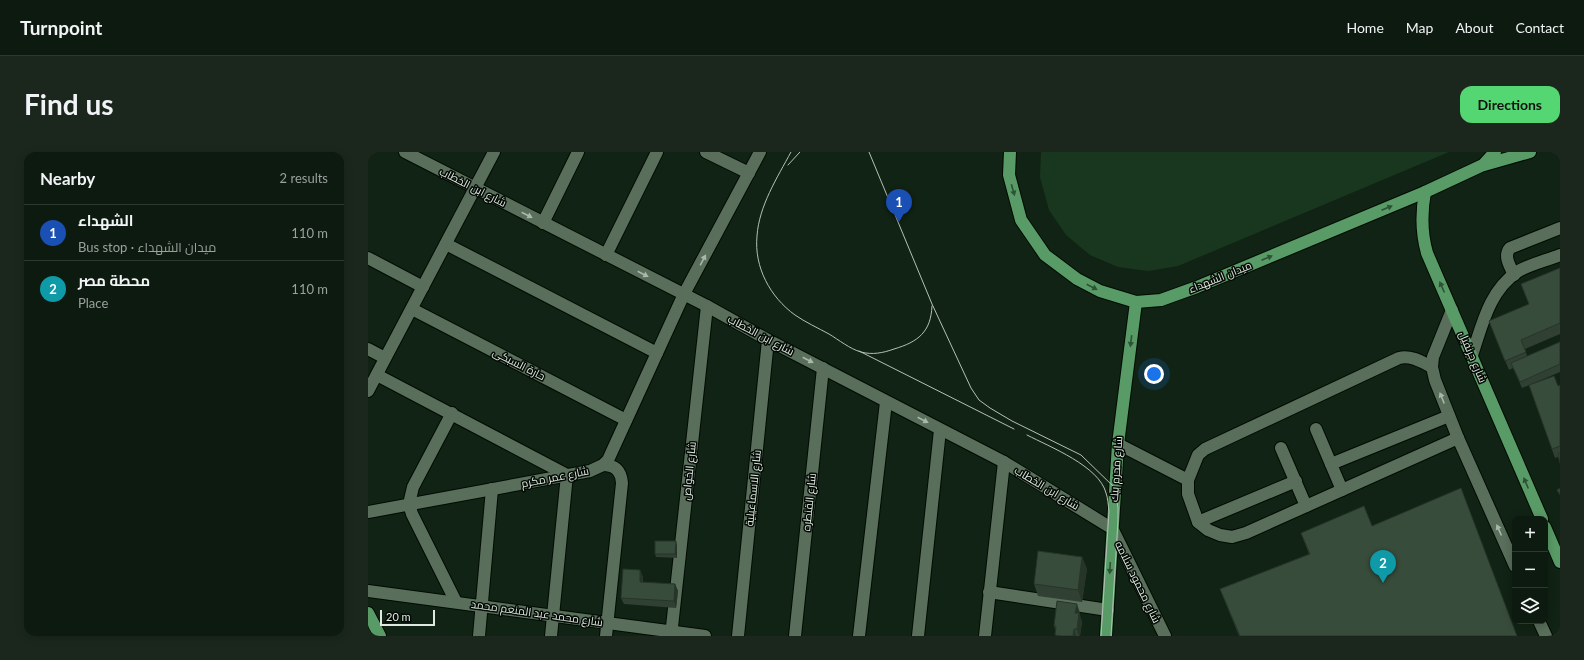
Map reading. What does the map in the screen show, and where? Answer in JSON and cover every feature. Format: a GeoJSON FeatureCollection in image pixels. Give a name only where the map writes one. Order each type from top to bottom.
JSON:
{"type":"FeatureCollection","features":[{"type":"Feature","properties":{"kind":"main road","name":"ميدان الشهداء"},"geometry":{"type":"LineString","coordinates":[[1010,152],[1008,175],[1021,220],[1045,255],[1077,279],[1100,291],[1136,302],[1161,300],[1197,287],[1425,192],[1483,165],[1495,152]]}},
{"type":"Feature","properties":{"kind":"main road"},"geometry":{"type":"LineString","coordinates":[[1483,165],[1530,152]]}},
{"type":"Feature","properties":{"kind":"main road","name":"شارع جرنفيل"},"geometry":{"type":"LineString","coordinates":[[1425,192],[1422,209],[1423,238],[1427,253],[1541,516]]}},
{"type":"Feature","properties":{"kind":"main road","name":"شارع محرم بيك"},"geometry":{"type":"LineString","coordinates":[[1106,636],[1118,444],[1136,302]]}},
{"type":"Feature","properties":{"kind":"main road"},"geometry":{"type":"LineString","coordinates":[[1548,534],[1560,562]]}},
{"type":"Feature","properties":{"kind":"main road"},"geometry":{"type":"LineString","coordinates":[[368,613],[380,636]]}},
{"type":"Feature","properties":{"kind":"street","name":"شارع ابن الخطاب"},"geometry":{"type":"LineString","coordinates":[[405,152],[684,294],[886,402],[1004,462],[1112,528]]}},
{"type":"Feature","properties":{"kind":"street"},"geometry":{"type":"LineString","coordinates":[[368,392],[494,152]]}},
{"type":"Feature","properties":{"kind":"street"},"geometry":{"type":"LineString","coordinates":[[543,223],[578,152]]}},
{"type":"Feature","properties":{"kind":"street"},"geometry":{"type":"LineString","coordinates":[[606,255],[657,152]]}},
{"type":"Feature","properties":{"kind":"street"},"geometry":{"type":"LineString","coordinates":[[706,152],[749,173]]}},
{"type":"Feature","properties":{"kind":"street","name":"شارع عمر مكرم"},"geometry":{"type":"LineString","coordinates":[[368,512],[567,475],[596,469],[602,466],[608,460],[684,294],[760,152]]}},
{"type":"Feature","properties":{"kind":"street"},"geometry":{"type":"LineString","coordinates":[[1514,275],[1506,257],[1510,248],[1560,228]]}},
{"type":"Feature","properties":{"kind":"street"},"geometry":{"type":"LineString","coordinates":[[446,244],[657,353]]}},
{"type":"Feature","properties":{"kind":"street"},"geometry":{"type":"LineString","coordinates":[[1472,355],[1488,306],[1501,287],[1517,272],[1560,255]]}},
{"type":"Feature","properties":{"kind":"street"},"geometry":{"type":"LineString","coordinates":[[368,258],[423,287]]}},
{"type":"Feature","properties":{"kind":"street","name":"شارع الخواص"},"geometry":{"type":"LineString","coordinates":[[672,634],[707,306]]}},
{"type":"Feature","properties":{"kind":"street","name":"حارة السبكى"},"geometry":{"type":"LineString","coordinates":[[412,309],[626,420]]}},
{"type":"Feature","properties":{"kind":"street"},"geometry":{"type":"LineString","coordinates":[[1452,310],[1433,358],[1432,367],[1434,380],[1512,559]]}},
{"type":"Feature","properties":{"kind":"street","name":"شارع الاسماعيلية"},"geometry":{"type":"LineString","coordinates":[[738,636],[768,340]]}},
{"type":"Feature","properties":{"kind":"street"},"geometry":{"type":"LineString","coordinates":[[368,349],[386,358]]}},
{"type":"Feature","properties":{"kind":"street"},"geometry":{"type":"LineString","coordinates":[[1432,367],[1405,356],[1399,358],[1205,448],[1198,455],[1188,480],[1188,494],[1198,522],[1208,530],[1220,535],[1232,536],[1246,533],[1458,438]]}},
{"type":"Feature","properties":{"kind":"street","name":"شارع القنطره"},"geometry":{"type":"LineString","coordinates":[[795,636],[823,368]]}},
{"type":"Feature","properties":{"kind":"street"},"geometry":{"type":"LineString","coordinates":[[377,375],[452,413],[567,475],[551,636]]}},
{"type":"Feature","properties":{"kind":"street"},"geometry":{"type":"LineString","coordinates":[[860,636],[886,402]]}},
{"type":"Feature","properties":{"kind":"street"},"geometry":{"type":"LineString","coordinates":[[452,413],[413,486],[409,504],[412,514],[456,602]]}},
{"type":"Feature","properties":{"kind":"street"},"geometry":{"type":"LineString","coordinates":[[1331,464],[1449,416]]}},
{"type":"Feature","properties":{"kind":"street"},"geometry":{"type":"LineString","coordinates":[[1316,428],[1342,490]]}},
{"type":"Feature","properties":{"kind":"street"},"geometry":{"type":"LineString","coordinates":[[918,636],[940,430]]}},
{"type":"Feature","properties":{"kind":"street"},"geometry":{"type":"LineString","coordinates":[[1118,444],[1188,480]]}},
{"type":"Feature","properties":{"kind":"street"},"geometry":{"type":"LineString","coordinates":[[1281,448],[1306,506]]}},
{"type":"Feature","properties":{"kind":"street"},"geometry":{"type":"LineString","coordinates":[[984,636],[1004,462]]}},
{"type":"Feature","properties":{"kind":"street"},"geometry":{"type":"LineString","coordinates":[[602,466],[608,466],[618,470],[621,474],[622,483],[606,636]]}},
{"type":"Feature","properties":{"kind":"street"},"geometry":{"type":"LineString","coordinates":[[1198,522],[1296,481]]}},
{"type":"Feature","properties":{"kind":"street"},"geometry":{"type":"LineString","coordinates":[[479,636],[492,489]]}},
{"type":"Feature","properties":{"kind":"street","name":"شارع محمود سلامه"},"geometry":{"type":"LineString","coordinates":[[1112,528],[1165,636]]}},
{"type":"Feature","properties":{"kind":"street","name":"شارع محمد عبد المنعم محمد"},"geometry":{"type":"LineString","coordinates":[[368,591],[553,615],[672,634],[705,636]]}},
{"type":"Feature","properties":{"kind":"street"},"geometry":{"type":"LineString","coordinates":[[990,592],[1108,610]]}},
{"type":"Feature","properties":{"kind":"street"},"geometry":{"type":"LineString","coordinates":[[1541,624],[1546,636]]}},
{"type":"Feature","properties":{"kind":"green space"},"geometry":{"type":"Polygon","coordinates":[[[1041,152],[1449,152],[1178,266],[1148,271],[1118,267],[1090,255],[1066,235],[1049,210],[1040,177],[1041,152]]]}},
{"type":"Feature","properties":{"kind":"building"},"geometry":{"type":"Polygon","coordinates":[[[1560,268],[1560,323],[1521,340],[1526,352],[1505,361],[1489,321],[1529,304],[1521,284],[1560,268]]]}},
{"type":"Feature","properties":{"kind":"building"},"geometry":{"type":"Polygon","coordinates":[[[1560,342],[1560,364],[1520,382],[1511,363],[1560,342]]]}},
{"type":"Feature","properties":{"kind":"building"},"geometry":{"type":"Polygon","coordinates":[[[1554,376],[1558,386],[1560,385],[1560,446],[1552,449],[1529,385],[1554,376]]]}},
{"type":"Feature","properties":{"kind":"building"},"geometry":{"type":"Polygon","coordinates":[[[1461,488],[1517,636],[1240,636],[1220,589],[1310,554],[1301,533],[1364,506],[1372,526],[1461,488]]]}},
{"type":"Feature","properties":{"kind":"building"},"geometry":{"type":"Polygon","coordinates":[[[1560,488],[1560,495],[1557,490],[1560,488]]]}},
{"type":"Feature","properties":{"kind":"building"},"geometry":{"type":"Polygon","coordinates":[[[655,541],[676,541],[675,554],[655,554],[655,541]]]}},
{"type":"Feature","properties":{"kind":"building"},"geometry":{"type":"Polygon","coordinates":[[[1038,551],[1082,557],[1078,590],[1034,584],[1038,551]]]}},
{"type":"Feature","properties":{"kind":"building"},"geometry":{"type":"Polygon","coordinates":[[[623,569],[640,570],[640,582],[675,584],[674,601],[621,598],[623,569]]]}},
{"type":"Feature","properties":{"kind":"building"},"geometry":{"type":"Polygon","coordinates":[[[1057,601],[1077,604],[1075,613],[1079,613],[1077,629],[1074,629],[1073,636],[1055,635],[1056,626],[1054,626],[1057,601]]]}},
{"type":"Feature","properties":{"kind":"tram line"},"geometry":{"type":"LineString","coordinates":[[791,152],[765,203],[758,225],[757,236],[758,259],[761,270],[771,290],[786,308],[803,320],[853,349],[861,352],[878,353],[910,343],[922,335],[929,323],[932,306]]}},
{"type":"Feature","properties":{"kind":"tram line"},"geometry":{"type":"LineString","coordinates":[[788,165],[800,152]]}},
{"type":"Feature","properties":{"kind":"tram line"},"geometry":{"type":"LineString","coordinates":[[869,152],[932,304],[971,388],[979,400],[1012,421],[1081,455],[1115,488],[1118,520],[1111,636]]}},
{"type":"Feature","properties":{"kind":"tram line"},"geometry":{"type":"LineString","coordinates":[[859,351],[1014,429]]}},
{"type":"Feature","properties":{"kind":"tram line"},"geometry":{"type":"LineString","coordinates":[[1027,435],[1072,458],[1084,466],[1102,483],[1106,493],[1109,511],[1101,636]]}},
{"type":"Feature","properties":{"kind":"place","name":"الشهداء"},"geometry":{"type":"Point","coordinates":[899,222]}},
{"type":"Feature","properties":{"kind":"place","name":"محطة مصر"},"geometry":{"type":"Point","coordinates":[1383,583]}}]}
